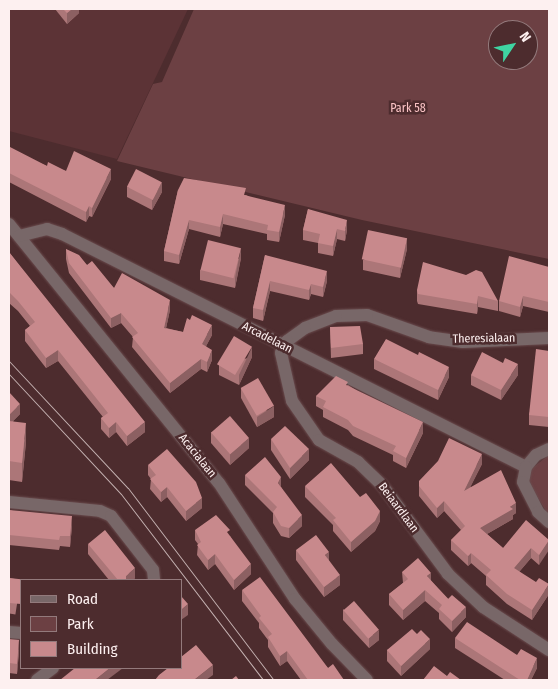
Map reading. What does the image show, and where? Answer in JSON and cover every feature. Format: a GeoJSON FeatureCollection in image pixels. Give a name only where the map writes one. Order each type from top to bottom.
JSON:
{"type":"FeatureCollection","features":[{"type":"Feature","properties":{"kind":"street"},"geometry":{"type":"LineString","coordinates":[[9,224],[19,236]]}},
{"type":"Feature","properties":{"kind":"street","name":"Arcadelaan"},"geometry":{"type":"LineString","coordinates":[[19,236],[47,230],[62,234],[283,347],[526,467]]}},
{"type":"Feature","properties":{"kind":"street","name":"Acacialaan"},"geometry":{"type":"LineString","coordinates":[[19,236],[218,483],[295,599],[332,644],[368,680]]}},
{"type":"Feature","properties":{"kind":"street","name":"Theresialaan"},"geometry":{"type":"LineString","coordinates":[[283,347],[305,328],[336,316],[367,315],[429,337],[464,342],[549,338]]}},
{"type":"Feature","properties":{"kind":"street","name":"Beiaardlaan"},"geometry":{"type":"LineString","coordinates":[[283,347],[282,370],[292,401],[305,424],[319,440],[358,462],[382,485],[448,574],[483,606],[525,637],[549,650]]}},
{"type":"Feature","properties":{"kind":"street"},"geometry":{"type":"LineString","coordinates":[[549,450],[536,455],[526,467],[524,482],[538,512],[549,522]]}},
{"type":"Feature","properties":{"kind":"street"},"geometry":{"type":"LineString","coordinates":[[9,502],[100,511],[111,516],[153,570],[154,579]]}},
{"type":"Feature","properties":{"kind":"street"},"geometry":{"type":"LineString","coordinates":[[37,680],[52,669]]}},
{"type":"Feature","properties":{"kind":"shaded area"},"geometry":{"type":"Polygon","coordinates":[[[9,9],[188,9],[117,159],[9,131],[9,9]]]}},
{"type":"Feature","properties":{"kind":"green space","name":"Park 58"},"geometry":{"type":"Polygon","coordinates":[[[194,9],[549,9],[549,259],[362,220],[117,161],[153,84],[162,82],[194,9]]]}},
{"type":"Feature","properties":{"kind":"green space"},"geometry":{"type":"Polygon","coordinates":[[[549,455],[549,516],[529,483],[531,469],[549,455]]]}},
{"type":"Feature","properties":{"kind":"building"},"geometry":{"type":"Polygon","coordinates":[[[63,9],[72,9],[67,13],[63,9]]]}},
{"type":"Feature","properties":{"kind":"building"},"geometry":{"type":"Polygon","coordinates":[[[10,147],[47,166],[48,162],[66,171],[74,151],[111,169],[92,208],[89,206],[86,212],[9,173],[10,147]]]}},
{"type":"Feature","properties":{"kind":"building"},"geometry":{"type":"Polygon","coordinates":[[[136,169],[162,182],[153,200],[127,187],[136,169]]]}},
{"type":"Feature","properties":{"kind":"building"},"geometry":{"type":"Polygon","coordinates":[[[184,178],[246,188],[244,195],[285,205],[279,232],[267,230],[268,225],[223,214],[220,227],[189,220],[179,255],[164,251],[178,190],[184,178]]]}},
{"type":"Feature","properties":{"kind":"building"},"geometry":{"type":"Polygon","coordinates":[[[308,209],[347,220],[345,231],[337,229],[333,246],[318,243],[320,234],[303,230],[308,209]]]}},
{"type":"Feature","properties":{"kind":"building"},"geometry":{"type":"Polygon","coordinates":[[[368,230],[407,238],[401,268],[362,259],[368,230]]]}},
{"type":"Feature","properties":{"kind":"building"},"geometry":{"type":"Polygon","coordinates":[[[208,240],[241,248],[233,278],[201,270],[208,240]]]}},
{"type":"Feature","properties":{"kind":"building"},"geometry":{"type":"Polygon","coordinates":[[[66,249],[79,255],[87,265],[92,261],[114,288],[122,273],[170,300],[164,328],[183,332],[187,318],[190,320],[192,315],[212,325],[202,344],[212,350],[207,362],[201,359],[170,383],[132,337],[138,333],[121,313],[111,318],[69,263],[66,249]]]}},
{"type":"Feature","properties":{"kind":"building"},"geometry":{"type":"Polygon","coordinates":[[[9,252],[145,422],[127,436],[116,422],[109,428],[101,418],[108,413],[58,350],[46,358],[25,330],[35,322],[9,292],[9,252]]]}},
{"type":"Feature","properties":{"kind":"building"},"geometry":{"type":"Polygon","coordinates":[[[265,255],[327,271],[323,287],[311,284],[309,290],[270,281],[263,310],[253,308],[265,255]]]}},
{"type":"Feature","properties":{"kind":"building"},"geometry":{"type":"Polygon","coordinates":[[[509,256],[549,267],[549,302],[523,296],[520,307],[499,301],[509,256]]]}},
{"type":"Feature","properties":{"kind":"building"},"geometry":{"type":"Polygon","coordinates":[[[423,262],[466,275],[476,270],[482,272],[498,301],[478,296],[477,304],[418,294],[417,290],[423,262]]]}},
{"type":"Feature","properties":{"kind":"building"},"geometry":{"type":"Polygon","coordinates":[[[360,326],[363,344],[331,348],[330,327],[360,326]]]}},
{"type":"Feature","properties":{"kind":"building"},"geometry":{"type":"Polygon","coordinates":[[[234,336],[252,347],[235,375],[217,364],[234,336]]]}},
{"type":"Feature","properties":{"kind":"building"},"geometry":{"type":"Polygon","coordinates":[[[386,339],[418,355],[419,352],[449,367],[438,390],[374,359],[386,339]]]}},
{"type":"Feature","properties":{"kind":"building"},"geometry":{"type":"Polygon","coordinates":[[[536,349],[549,351],[549,417],[529,415],[536,349]]]}},
{"type":"Feature","properties":{"kind":"building"},"geometry":{"type":"Polygon","coordinates":[[[482,352],[503,363],[505,358],[518,364],[501,390],[471,375],[482,352]]]}},
{"type":"Feature","properties":{"kind":"building"},"geometry":{"type":"Polygon","coordinates":[[[336,376],[348,382],[346,385],[423,422],[406,458],[393,451],[396,446],[353,426],[348,420],[323,407],[326,401],[316,396],[336,376]]]}},
{"type":"Feature","properties":{"kind":"building"},"geometry":{"type":"Polygon","coordinates":[[[258,378],[274,406],[257,416],[241,388],[258,378]]]}},
{"type":"Feature","properties":{"kind":"building"},"geometry":{"type":"Polygon","coordinates":[[[9,392],[20,404],[9,415],[9,392]]]}},
{"type":"Feature","properties":{"kind":"building"},"geometry":{"type":"Polygon","coordinates":[[[230,416],[249,438],[230,454],[211,432],[230,416]]]}},
{"type":"Feature","properties":{"kind":"building"},"geometry":{"type":"Polygon","coordinates":[[[9,421],[26,423],[22,463],[9,461],[9,421]]]}},
{"type":"Feature","properties":{"kind":"building"},"geometry":{"type":"Polygon","coordinates":[[[285,426],[309,449],[290,468],[271,439],[285,426]]]}},
{"type":"Feature","properties":{"kind":"building"},"geometry":{"type":"Polygon","coordinates":[[[449,438],[482,454],[464,491],[501,470],[516,503],[510,507],[513,509],[480,528],[503,548],[526,520],[549,540],[539,555],[531,548],[514,568],[536,582],[539,578],[549,584],[532,610],[507,594],[486,575],[491,570],[471,553],[468,556],[451,540],[465,526],[444,501],[437,508],[419,486],[419,481],[438,461],[449,438]]]}},
{"type":"Feature","properties":{"kind":"building"},"geometry":{"type":"Polygon","coordinates":[[[167,449],[196,482],[202,498],[186,511],[167,487],[161,492],[150,479],[156,475],[148,465],[167,449]]]}},
{"type":"Feature","properties":{"kind":"building"},"geometry":{"type":"Polygon","coordinates":[[[265,457],[281,477],[278,483],[302,515],[289,528],[281,526],[273,512],[277,507],[245,475],[265,457]]]}},
{"type":"Feature","properties":{"kind":"building"},"geometry":{"type":"Polygon","coordinates":[[[331,463],[360,497],[366,493],[380,511],[375,521],[351,542],[333,520],[336,518],[305,486],[331,463]]]}},
{"type":"Feature","properties":{"kind":"building"},"geometry":{"type":"Polygon","coordinates":[[[9,510],[72,516],[70,536],[60,536],[59,540],[9,535],[9,510]]]}},
{"type":"Feature","properties":{"kind":"building"},"geometry":{"type":"Polygon","coordinates":[[[216,515],[230,530],[227,532],[251,564],[234,580],[215,554],[208,560],[197,545],[201,542],[195,530],[216,515]]]}},
{"type":"Feature","properties":{"kind":"building"},"geometry":{"type":"Polygon","coordinates":[[[105,530],[135,568],[126,576],[126,579],[117,579],[88,544],[105,530]]]}},
{"type":"Feature","properties":{"kind":"building"},"geometry":{"type":"Polygon","coordinates":[[[316,535],[329,552],[325,555],[340,575],[324,587],[296,550],[316,535]]]}},
{"type":"Feature","properties":{"kind":"building"},"geometry":{"type":"Polygon","coordinates":[[[418,558],[431,573],[427,576],[448,599],[452,595],[466,607],[452,621],[439,609],[442,605],[425,590],[403,610],[389,594],[408,579],[402,572],[418,558]]]}},
{"type":"Feature","properties":{"kind":"building"},"geometry":{"type":"Polygon","coordinates":[[[260,577],[328,668],[333,664],[344,680],[308,680],[287,651],[280,656],[268,637],[272,634],[259,618],[261,616],[242,590],[260,577]]]}},
{"type":"Feature","properties":{"kind":"building"},"geometry":{"type":"Polygon","coordinates":[[[9,578],[20,579],[20,604],[9,603],[9,578]]]}},
{"type":"Feature","properties":{"kind":"building"},"geometry":{"type":"Polygon","coordinates":[[[182,597],[188,604],[182,609],[182,597]]]}},
{"type":"Feature","properties":{"kind":"building"},"geometry":{"type":"Polygon","coordinates":[[[354,601],[379,630],[368,639],[343,610],[354,601]]]}},
{"type":"Feature","properties":{"kind":"building"},"geometry":{"type":"Polygon","coordinates":[[[467,622],[517,655],[521,649],[537,658],[527,680],[520,680],[455,638],[467,622]]]}},
{"type":"Feature","properties":{"kind":"building"},"geometry":{"type":"Polygon","coordinates":[[[412,629],[417,634],[421,630],[430,639],[401,666],[387,650],[412,629]]]}},
{"type":"Feature","properties":{"kind":"building"},"geometry":{"type":"Polygon","coordinates":[[[9,639],[19,640],[17,664],[9,663],[9,639]]]}},
{"type":"Feature","properties":{"kind":"building"},"geometry":{"type":"Polygon","coordinates":[[[196,645],[213,665],[194,680],[155,680],[167,669],[182,669],[182,656],[196,645]]]}},
{"type":"Feature","properties":{"kind":"building"},"geometry":{"type":"Polygon","coordinates":[[[434,666],[447,676],[450,672],[461,680],[423,680],[434,666]]]}},
{"type":"Feature","properties":{"kind":"building"},"geometry":{"type":"Polygon","coordinates":[[[74,669],[109,669],[95,680],[60,680],[74,669]]]}},
{"type":"Feature","properties":{"kind":"building"},"geometry":{"type":"Polygon","coordinates":[[[236,676],[239,680],[231,680],[236,676]]]}},
{"type":"Feature","properties":{"kind":"tram line"},"geometry":{"type":"LineString","coordinates":[[9,361],[128,488],[274,680]]}},
{"type":"Feature","properties":{"kind":"tram line"},"geometry":{"type":"LineString","coordinates":[[9,374],[121,494],[263,680]]}}]}
